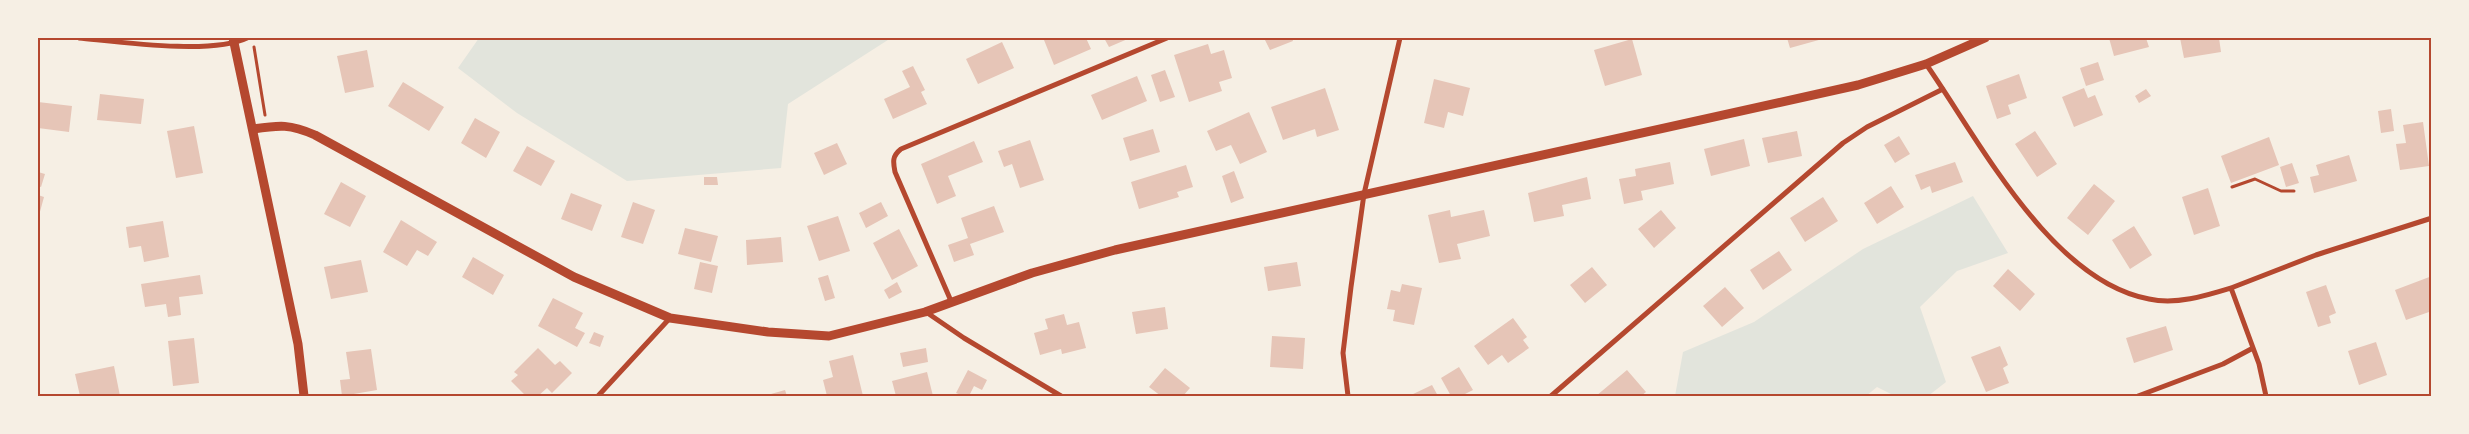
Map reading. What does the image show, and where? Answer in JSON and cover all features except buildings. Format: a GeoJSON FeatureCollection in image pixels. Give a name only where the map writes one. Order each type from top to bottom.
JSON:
{"type":"FeatureCollection","features":[{"type":"Feature","properties":{"kind":"street"},"geometry":{"type":"LineString","coordinates":[[79,38],[161,45],[234,41],[247,38]]}},
{"type":"Feature","properties":{"kind":"street"},"geometry":{"type":"LineString","coordinates":[[952,301],[895,172],[893,162],[895,154],[910,145],[1167,38]]}},
{"type":"Feature","properties":{"kind":"street"},"geometry":{"type":"LineString","coordinates":[[1348,396],[1343,353],[1364,194],[1400,38]]}},
{"type":"Feature","properties":{"kind":"street"},"geometry":{"type":"LineString","coordinates":[[253,130],[282,125],[297,127],[316,135],[574,277],[670,318],[768,332],[829,336],[925,312],[1032,273],[1115,250],[1858,86],[1926,64],[1985,38]]}},
{"type":"Feature","properties":{"kind":"street"},"geometry":{"type":"LineString","coordinates":[[234,41],[298,344],[304,396]]}},
{"type":"Feature","properties":{"kind":"street"},"geometry":{"type":"LineString","coordinates":[[1926,64],[2000,174],[2048,236],[2079,266],[2118,290],[2150,300],[2169,301],[2201,297],[2231,288],[2316,255],[2432,218]]}},
{"type":"Feature","properties":{"kind":"street"},"geometry":{"type":"LineString","coordinates":[[1551,396],[1843,143],[1867,127],[1943,89]]}},
{"type":"Feature","properties":{"kind":"street"},"geometry":{"type":"LineString","coordinates":[[2231,288],[2253,348],[2266,396]]}},
{"type":"Feature","properties":{"kind":"street"},"geometry":{"type":"LineString","coordinates":[[925,312],[964,338],[1061,396]]}},
{"type":"Feature","properties":{"kind":"street"},"geometry":{"type":"LineString","coordinates":[[598,396],[670,318]]}},
{"type":"Feature","properties":{"kind":"street"},"geometry":{"type":"LineString","coordinates":[[2138,396],[2223,364],[2253,348]]}},
{"type":"Feature","properties":{"kind":"path"},"geometry":{"type":"LineString","coordinates":[[253,38],[268,127]]}},
{"type":"Feature","properties":{"kind":"path"},"geometry":{"type":"LineString","coordinates":[[2232,187],[2255,179],[2281,191],[2294,191]]}},
{"type":"Feature","properties":{"kind":"shaded area"},"geometry":{"type":"Polygon","coordinates":[[[479,38],[891,38],[788,104],[781,168],[627,181],[517,113],[458,68],[479,38]]]}},
{"type":"Feature","properties":{"kind":"shaded area"},"geometry":{"type":"Polygon","coordinates":[[[1973,196],[2008,253],[1957,271],[1920,307],[1946,382],[1928,396],[1895,396],[1877,387],[1866,396],[1675,396],[1683,352],[1754,322],[1863,249],[1973,196]]]}}]}
